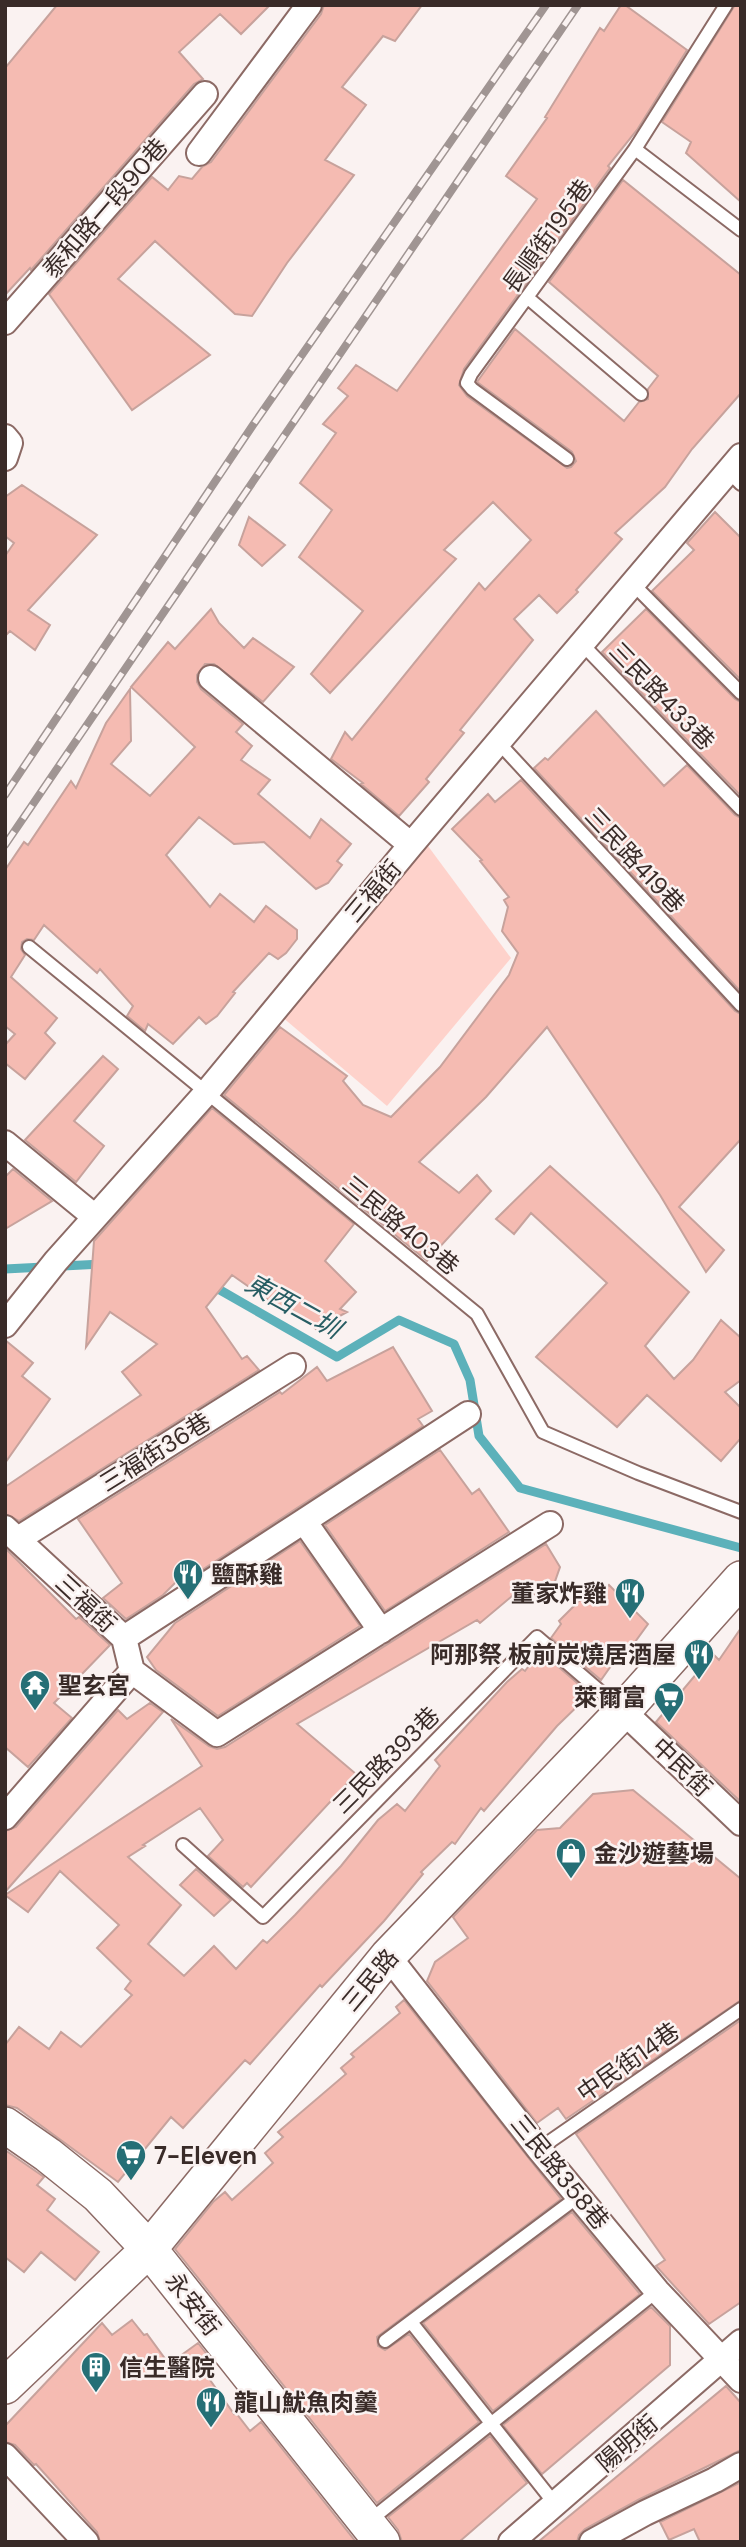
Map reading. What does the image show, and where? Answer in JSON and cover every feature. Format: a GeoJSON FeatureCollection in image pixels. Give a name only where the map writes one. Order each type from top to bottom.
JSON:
{"type":"FeatureCollection","features":[{"type":"Feature","properties":{"kind":"street"},"geometry":{"type":"LineString","coordinates":[[199,153],[309,5]]}},
{"type":"Feature","properties":{"kind":"street","name":"泰和路一段90巷"},"geometry":{"type":"LineString","coordinates":[[5,322],[205,94]]}},
{"type":"Feature","properties":{"kind":"street"},"geometry":{"type":"LineString","coordinates":[[5,437],[10,443],[5,458]]}},
{"type":"Feature","properties":{"kind":"street","name":"三福街"},"geometry":{"type":"LineString","coordinates":[[5,1325],[56,1261],[207,1092],[581,643],[737,470]]}},
{"type":"Feature","properties":{"kind":"street"},"geometry":{"type":"LineString","coordinates":[[211,678],[411,845]]}},
{"type":"Feature","properties":{"kind":"street"},"geometry":{"type":"LineString","coordinates":[[5,1143],[95,1217]]}},
{"type":"Feature","properties":{"kind":"street","name":"三福街36巷"},"geometry":{"type":"LineString","coordinates":[[11,1534],[293,1366]]}},
{"type":"Feature","properties":{"kind":"street"},"geometry":{"type":"LineString","coordinates":[[124,1638],[468,1414]]}},
{"type":"Feature","properties":{"kind":"street"},"geometry":{"type":"LineString","coordinates":[[304,1521],[380,1631]]}},
{"type":"Feature","properties":{"kind":"street"},"geometry":{"type":"LineString","coordinates":[[10,1806],[132,1671],[218,1734],[550,1524]]}},
{"type":"Feature","properties":{"kind":"street","name":"三福街"},"geometry":{"type":"LineString","coordinates":[[11,1534],[124,1638],[132,1671]]}},
{"type":"Feature","properties":{"kind":"street","name":"三民路"},"geometry":{"type":"LineString","coordinates":[[5,2386],[149,2249],[388,1956],[623,1711],[741,1579]]}},
{"type":"Feature","properties":{"kind":"street","name":"中民街"},"geometry":{"type":"LineString","coordinates":[[623,1711],[741,1824]]}},
{"type":"Feature","properties":{"kind":"street","name":"三民路358巷"},"geometry":{"type":"LineString","coordinates":[[388,1956],[540,2149],[657,2291],[741,2380]]}},
{"type":"Feature","properties":{"kind":"street","name":"永安街"},"geometry":{"type":"LineString","coordinates":[[5,2126],[48,2155],[98,2195],[149,2249],[374,2533]]}},
{"type":"Feature","properties":{"kind":"street","name":"陽明街"},"geometry":{"type":"LineString","coordinates":[[511,2542],[741,2342]]}},
{"type":"Feature","properties":{"kind":"street"},"geometry":{"type":"LineString","coordinates":[[5,2456],[86,2542]]}},
{"type":"Feature","properties":{"kind":"street"},"geometry":{"type":"LineString","coordinates":[[592,2542],[741,2465]]}},
{"type":"Feature","properties":{"kind":"lane","name":"長順街195巷"},"geometry":{"type":"LineString","coordinates":[[567,458],[467,383],[635,149],[726,5]]}},
{"type":"Feature","properties":{"kind":"lane"},"geometry":{"type":"LineString","coordinates":[[635,149],[741,230]]}},
{"type":"Feature","properties":{"kind":"lane"},"geometry":{"type":"LineString","coordinates":[[528,299],[641,394]]}},
{"type":"Feature","properties":{"kind":"lane"},"geometry":{"type":"LineString","coordinates":[[633,584],[741,692]]}},
{"type":"Feature","properties":{"kind":"lane","name":"三民路433巷"},"geometry":{"type":"LineString","coordinates":[[581,643],[741,809]]}},
{"type":"Feature","properties":{"kind":"lane","name":"三民路419巷"},"geometry":{"type":"LineString","coordinates":[[499,743],[741,1005]]}},
{"type":"Feature","properties":{"kind":"lane","name":"三民路403巷"},"geometry":{"type":"LineString","coordinates":[[29,947],[477,1314],[543,1432],[638,1473],[741,1512]]}},
{"type":"Feature","properties":{"kind":"lane","name":"三民路393巷"},"geometry":{"type":"LineString","coordinates":[[183,1845],[263,1917],[537,1637],[623,1711]]}},
{"type":"Feature","properties":{"kind":"lane","name":"中民街14巷"},"geometry":{"type":"LineString","coordinates":[[540,2149],[741,2009]]}},
{"type":"Feature","properties":{"kind":"lane"},"geometry":{"type":"LineString","coordinates":[[385,2341],[579,2196]]}},
{"type":"Feature","properties":{"kind":"lane"},"geometry":{"type":"LineString","coordinates":[[374,2533],[492,2423],[657,2291]]}},
{"type":"Feature","properties":{"kind":"lane"},"geometry":{"type":"LineString","coordinates":[[411,2322],[555,2504]]}},
{"type":"Feature","properties":{"kind":"shaded area"},"geometry":{"type":"Polygon","coordinates":[[[425,842],[511,958],[387,1106],[281,1016],[425,842]]]}},
{"type":"Feature","properties":{"kind":"building"},"geometry":{"type":"Polygon","coordinates":[[[57,5],[270,5],[241,34],[220,14],[179,52],[203,79],[194,84],[31,270],[30,268],[5,295],[5,68],[57,5]]]}},
{"type":"Feature","properties":{"kind":"building"},"geometry":{"type":"Polygon","coordinates":[[[324,5],[422,5],[395,41],[383,36],[342,87],[366,105],[325,160],[354,175],[287,263],[252,316],[235,314],[155,241],[118,279],[210,355],[132,410],[49,294],[152,177],[168,190],[179,176],[192,179],[202,167],[211,162],[321,14],[324,5]]]}},
{"type":"Feature","properties":{"kind":"building"},"geometry":{"type":"Polygon","coordinates":[[[621,5],[625,5],[687,50],[637,130],[608,166],[610,168],[464,369],[459,385],[467,396],[567,468],[576,461],[572,452],[477,382],[515,329],[624,421],[639,402],[648,399],[648,389],[658,376],[549,282],[623,180],[741,275],[741,393],[692,449],[665,487],[615,533],[622,539],[557,613],[539,595],[514,619],[533,640],[460,730],[464,733],[426,779],[429,782],[399,816],[361,784],[363,783],[331,759],[345,732],[352,740],[479,583],[485,590],[531,540],[493,502],[444,550],[456,559],[330,693],[311,674],[363,611],[299,557],[332,510],[300,483],[336,433],[323,424],[348,396],[338,388],[356,365],[397,391],[537,199],[506,176],[547,118],[545,117],[600,28],[604,31],[621,5]]]}},
{"type":"Feature","properties":{"kind":"building"},"geometry":{"type":"Polygon","coordinates":[[[735,5],[741,5],[741,202],[686,153],[691,142],[662,122],[735,5]]]}},
{"type":"Feature","properties":{"kind":"building"},"geometry":{"type":"Polygon","coordinates":[[[22,485],[97,535],[28,610],[50,625],[35,650],[10,631],[5,636],[5,556],[14,543],[5,536],[5,497],[22,485]]]}},
{"type":"Feature","properties":{"kind":"building"},"geometry":{"type":"Polygon","coordinates":[[[715,512],[741,538],[741,680],[652,591],[694,550],[687,543],[715,512]]]}},
{"type":"Feature","properties":{"kind":"building"},"geometry":{"type":"Polygon","coordinates":[[[249,517],[285,545],[262,566],[239,545],[249,517]]]}},
{"type":"Feature","properties":{"kind":"building"},"geometry":{"type":"Polygon","coordinates":[[[211,609],[219,623],[244,648],[253,638],[294,667],[263,702],[214,664],[205,664],[197,675],[201,689],[243,724],[236,732],[252,746],[241,760],[270,780],[258,794],[310,838],[321,819],[351,844],[337,861],[342,865],[328,883],[316,889],[264,842],[234,844],[199,817],[166,855],[210,907],[220,894],[254,922],[266,906],[297,930],[297,939],[278,959],[269,953],[233,992],[235,993],[217,1016],[206,1024],[199,1017],[173,1044],[148,1024],[145,1031],[127,1016],[133,1006],[100,969],[97,973],[44,925],[34,940],[27,939],[22,942],[21,949],[25,955],[11,977],[57,1018],[45,1033],[55,1043],[25,1079],[5,1063],[5,1045],[15,1034],[5,1026],[5,870],[24,842],[28,845],[71,781],[76,788],[106,723],[130,689],[131,741],[111,764],[150,796],[195,747],[131,687],[168,642],[175,649],[211,609]]]}},
{"type":"Feature","properties":{"kind":"building"},"geometry":{"type":"Polygon","coordinates":[[[646,609],[741,702],[741,796],[602,652],[646,609]]]}},
{"type":"Feature","properties":{"kind":"building"},"geometry":{"type":"Polygon","coordinates":[[[596,711],[664,786],[687,765],[741,818],[741,992],[534,768],[545,758],[548,760],[596,711]]]}},
{"type":"Feature","properties":{"kind":"building"},"geometry":{"type":"Polygon","coordinates":[[[521,780],[735,1011],[741,1014],[741,1139],[679,1207],[724,1250],[706,1272],[660,1195],[547,1027],[486,1097],[419,1162],[459,1193],[477,1175],[491,1191],[427,1261],[224,1095],[280,1027],[347,1076],[343,1081],[363,1105],[391,1117],[440,1067],[509,975],[518,953],[502,931],[508,907],[504,900],[509,897],[480,861],[482,860],[452,829],[488,794],[495,802],[521,780]]]}},
{"type":"Feature","properties":{"kind":"building"},"geometry":{"type":"Polygon","coordinates":[[[103,1056],[118,1069],[74,1121],[104,1146],[76,1182],[25,1140],[103,1056]]]}},
{"type":"Feature","properties":{"kind":"building"},"geometry":{"type":"Polygon","coordinates":[[[212,1108],[354,1224],[325,1261],[356,1292],[340,1309],[347,1312],[316,1329],[292,1310],[288,1314],[232,1275],[206,1307],[242,1359],[247,1356],[259,1370],[19,1521],[5,1514],[5,1487],[141,1395],[122,1372],[157,1344],[110,1312],[86,1347],[94,1241],[212,1108]]]}},
{"type":"Feature","properties":{"kind":"building"},"geometry":{"type":"Polygon","coordinates":[[[550,1166],[689,1292],[645,1346],[674,1379],[693,1360],[721,1320],[741,1338],[741,1380],[725,1392],[741,1408],[741,1438],[721,1461],[647,1395],[617,1427],[536,1357],[607,1283],[531,1213],[514,1234],[496,1219],[550,1166]]]}},
{"type":"Feature","properties":{"kind":"building"},"geometry":{"type":"Polygon","coordinates":[[[13,1169],[52,1201],[5,1229],[5,1177],[13,1169]]]}},
{"type":"Feature","properties":{"kind":"building"},"geometry":{"type":"Polygon","coordinates":[[[5,1340],[33,1363],[22,1376],[50,1399],[5,1463],[5,1340]]]}},
{"type":"Feature","properties":{"kind":"building"},"geometry":{"type":"Polygon","coordinates":[[[393,1347],[432,1411],[418,1419],[423,1426],[185,1581],[181,1577],[163,1595],[126,1619],[103,1598],[122,1583],[78,1519],[280,1392],[282,1394],[317,1367],[327,1381],[393,1347]]]}},
{"type":"Feature","properties":{"kind":"building"},"geometry":{"type":"Polygon","coordinates":[[[440,1450],[472,1494],[479,1489],[509,1532],[385,1611],[325,1525],[440,1450]]]}},
{"type":"Feature","properties":{"kind":"building"},"geometry":{"type":"Polygon","coordinates":[[[300,1541],[360,1626],[218,1716],[156,1670],[147,1657],[175,1623],[300,1541]]]}},
{"type":"Feature","properties":{"kind":"building"},"geometry":{"type":"Polygon","coordinates":[[[546,1544],[560,1567],[547,1604],[524,1586],[480,1623],[477,1620],[297,1724],[356,1774],[251,1887],[247,1883],[243,1887],[208,1856],[223,1840],[200,1808],[128,1857],[181,1905],[148,1944],[184,1976],[214,1946],[236,1969],[263,1940],[267,1943],[295,1915],[341,1866],[378,1820],[397,1804],[405,1811],[440,1766],[435,1760],[507,1682],[522,1669],[525,1671],[540,1651],[590,1694],[557,1726],[484,1811],[481,1808],[455,1844],[452,1842],[421,1872],[423,1874],[384,1921],[322,1987],[320,1985],[250,2064],[245,2060],[183,2128],[171,2117],[118,2182],[17,2108],[5,2105],[5,2045],[19,2027],[49,2049],[61,2032],[81,2047],[132,1995],[125,1989],[131,1981],[97,1948],[119,1925],[60,1871],[28,1912],[5,1895],[202,1766],[171,1719],[209,1746],[217,1749],[225,1747],[546,1544]]]}},
{"type":"Feature","properties":{"kind":"building"},"geometry":{"type":"Polygon","coordinates":[[[5,1548],[76,1619],[79,1617],[110,1645],[54,1703],[72,1718],[28,1767],[5,1747],[5,1548]]]}},
{"type":"Feature","properties":{"kind":"building"},"geometry":{"type":"Polygon","coordinates":[[[598,1582],[605,1590],[609,1585],[648,1624],[627,1653],[623,1649],[601,1680],[551,1638],[561,1624],[559,1621],[598,1582]]]}},
{"type":"Feature","properties":{"kind":"building"},"geometry":{"type":"Polygon","coordinates":[[[741,1628],[741,1802],[656,1722],[713,1654],[719,1660],[741,1628]]]}},
{"type":"Feature","properties":{"kind":"building"},"geometry":{"type":"Polygon","coordinates":[[[150,1703],[163,1712],[5,1892],[5,1831],[16,1827],[118,1710],[127,1719],[150,1703]]]}},
{"type":"Feature","properties":{"kind":"building"},"geometry":{"type":"Polygon","coordinates":[[[633,1790],[741,1879],[741,2000],[566,2119],[558,2108],[537,2123],[427,1981],[435,1962],[468,1938],[453,1917],[537,1830],[560,1828],[593,1794],[633,1790]]]}},
{"type":"Feature","properties":{"kind":"building"},"geometry":{"type":"Polygon","coordinates":[[[196,1869],[231,1900],[214,1916],[180,1885],[196,1869]]]}},
{"type":"Feature","properties":{"kind":"building"},"geometry":{"type":"Polygon","coordinates":[[[404,2000],[561,2199],[377,2337],[378,2346],[385,2350],[409,2334],[479,2422],[377,2503],[175,2249],[213,2202],[225,2192],[232,2200],[273,2163],[265,2153],[283,2137],[278,2132],[346,2074],[341,2068],[354,2057],[351,2054],[400,2013],[396,2007],[404,2000]]]}},
{"type":"Feature","properties":{"kind":"building"},"geometry":{"type":"Polygon","coordinates":[[[741,2020],[741,2302],[709,2324],[656,2266],[665,2260],[576,2134],[741,2020]]]}},
{"type":"Feature","properties":{"kind":"building"},"geometry":{"type":"Polygon","coordinates":[[[5,2150],[44,2177],[37,2185],[55,2199],[47,2210],[99,2252],[75,2280],[41,2252],[24,2272],[5,2257],[5,2150]]]}},
{"type":"Feature","properties":{"kind":"building"},"geometry":{"type":"Polygon","coordinates":[[[572,2212],[640,2294],[493,2411],[423,2323],[572,2212]]]}},
{"type":"Feature","properties":{"kind":"building"},"geometry":{"type":"Polygon","coordinates":[[[651,2307],[670,2326],[670,2365],[542,2474],[503,2425],[651,2307]]]}},
{"type":"Feature","properties":{"kind":"building"},"geometry":{"type":"Polygon","coordinates":[[[132,2320],[144,2335],[147,2334],[169,2364],[198,2343],[213,2362],[203,2370],[234,2414],[236,2413],[250,2431],[261,2422],[356,2542],[100,2542],[97,2532],[36,2464],[15,2445],[5,2442],[5,2426],[102,2323],[112,2335],[132,2320]]]}},
{"type":"Feature","properties":{"kind":"building"},"geometry":{"type":"Polygon","coordinates":[[[726,2386],[741,2403],[741,2450],[585,2529],[577,2542],[538,2542],[726,2386]]]}},
{"type":"Feature","properties":{"kind":"building"},"geometry":{"type":"Polygon","coordinates":[[[490,2436],[527,2483],[459,2542],[402,2542],[398,2530],[388,2517],[490,2436]]]}},
{"type":"Feature","properties":{"kind":"building"},"geometry":{"type":"Polygon","coordinates":[[[741,2482],[741,2542],[700,2542],[694,2529],[669,2540],[660,2522],[741,2482]]]}},
{"type":"Feature","properties":{"kind":"waterway","name":"東西二圳"},"geometry":{"type":"LineString","coordinates":[[5,1269],[102,1264]]}},
{"type":"Feature","properties":{"kind":"waterway","name":"東西二圳"},"geometry":{"type":"LineString","coordinates":[[208,1288],[220,1290],[337,1357],[399,1320],[454,1344],[470,1380],[479,1436],[520,1488],[741,1548]]}},
{"type":"Feature","properties":{"kind":"railway"},"geometry":{"type":"LineString","coordinates":[[5,795],[253,425],[546,5]]}},
{"type":"Feature","properties":{"kind":"railway"},"geometry":{"type":"LineString","coordinates":[[5,845],[578,5]]}},
{"type":"Feature","properties":{"kind":"place","name":"鹽酥雞"},"geometry":{"type":"Point","coordinates":[188,1601]}},
{"type":"Feature","properties":{"kind":"place","name":"董家炸雞"},"geometry":{"type":"Point","coordinates":[630,1620]}},
{"type":"Feature","properties":{"kind":"place","name":"阿那祭 板前炭燒居酒屋"},"geometry":{"type":"Point","coordinates":[699,1681]}},
{"type":"Feature","properties":{"kind":"place","name":"聖玄宮"},"geometry":{"type":"Point","coordinates":[35,1712]}},
{"type":"Feature","properties":{"kind":"place","name":"萊爾富"},"geometry":{"type":"Point","coordinates":[669,1724]}},
{"type":"Feature","properties":{"kind":"place","name":"金沙遊藝場"},"geometry":{"type":"Point","coordinates":[571,1880]}},
{"type":"Feature","properties":{"kind":"place","name":"7-Eleven"},"geometry":{"type":"Point","coordinates":[131,2182]}},
{"type":"Feature","properties":{"kind":"place","name":"信生醫院"},"geometry":{"type":"Point","coordinates":[96,2394]}},
{"type":"Feature","properties":{"kind":"place","name":"龍山魷魚肉羹"},"geometry":{"type":"Point","coordinates":[211,2429]}}]}
